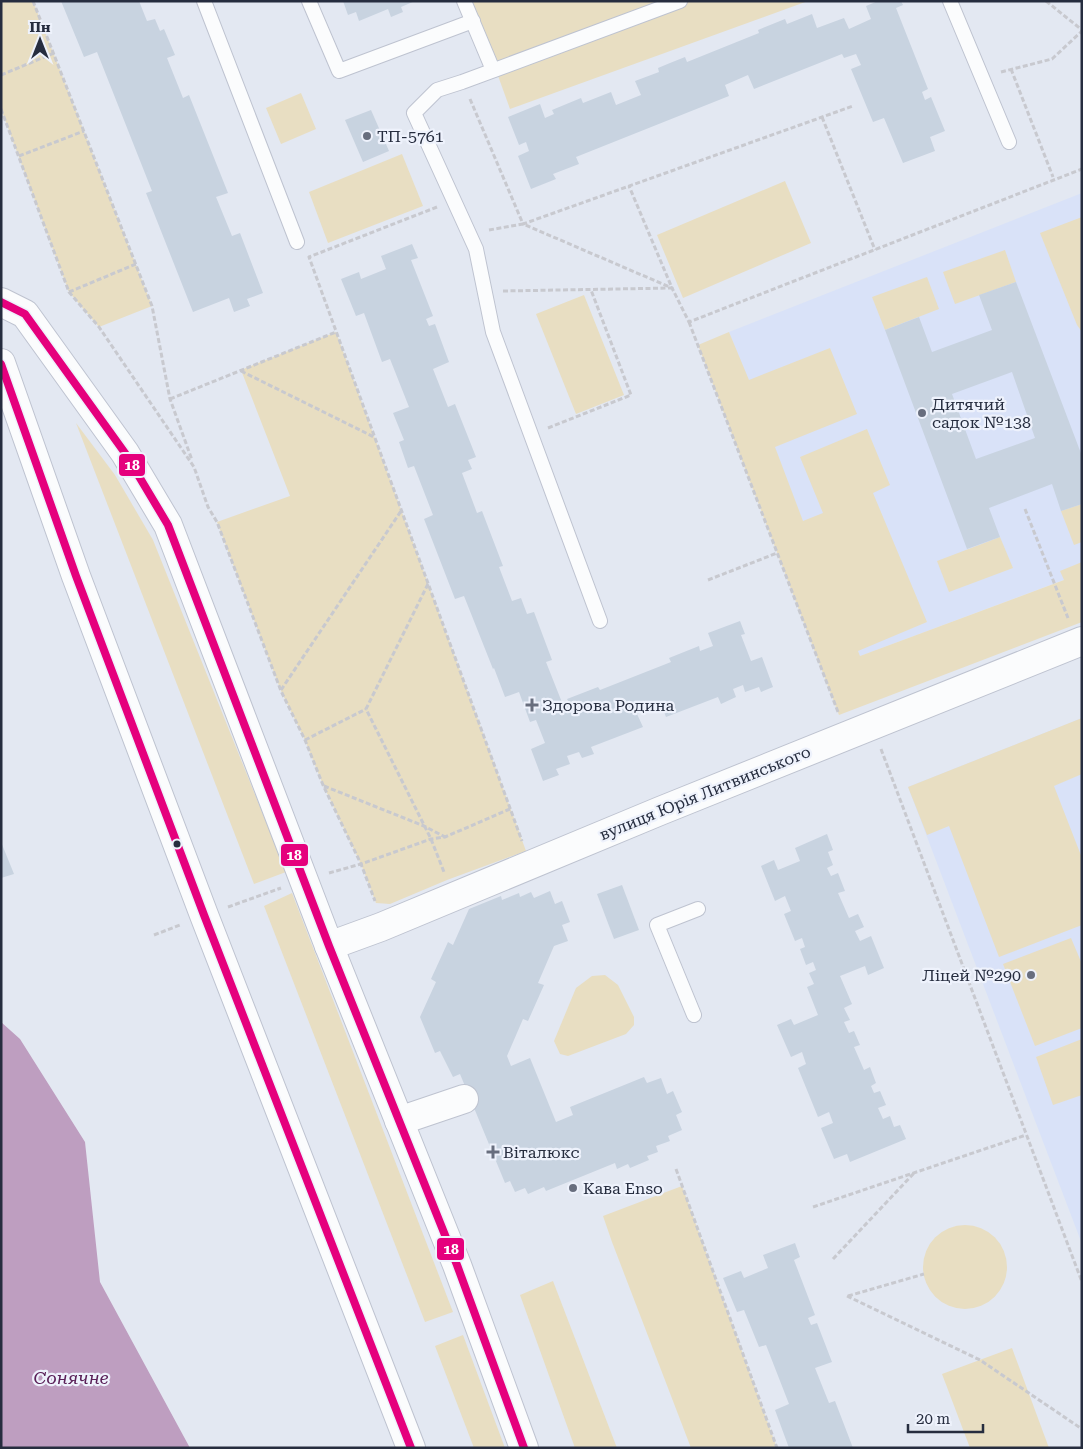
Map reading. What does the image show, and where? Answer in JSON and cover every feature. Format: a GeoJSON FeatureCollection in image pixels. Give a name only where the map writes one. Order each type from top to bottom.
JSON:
{"type":"FeatureCollection","features":[{"type":"Feature","properties":{"kind":"street"},"geometry":{"type":"LineString","coordinates":[[1,302],[25,314],[125,454],[168,525],[329,946],[457,1265],[524,1448]]}},
{"type":"Feature","properties":{"kind":"street"},"geometry":{"type":"LineString","coordinates":[[1,363],[80,585],[204,915],[411,1448]]}},
{"type":"Feature","properties":{"kind":"street","name":"вулиця Юрія Литвинського"},"geometry":{"type":"LineString","coordinates":[[329,946],[381,927],[660,811],[1077,633]]}},
{"type":"Feature","properties":{"kind":"street"},"geometry":{"type":"LineString","coordinates":[[399,1121],[464,1098]]}},
{"type":"Feature","properties":{"kind":"lane"},"geometry":{"type":"LineString","coordinates":[[204,1],[297,242]]}},
{"type":"Feature","properties":{"kind":"lane"},"geometry":{"type":"LineString","coordinates":[[309,1],[339,71],[473,22]]}},
{"type":"Feature","properties":{"kind":"lane"},"geometry":{"type":"LineString","coordinates":[[464,1],[493,70]]}},
{"type":"Feature","properties":{"kind":"lane"},"geometry":{"type":"LineString","coordinates":[[600,621],[493,332],[476,249],[414,113],[437,90],[680,1]]}},
{"type":"Feature","properties":{"kind":"lane"},"geometry":{"type":"LineString","coordinates":[[950,1],[1008,142]]}},
{"type":"Feature","properties":{"kind":"lane"},"geometry":{"type":"LineString","coordinates":[[694,1014],[657,925],[698,909]]}},
{"type":"Feature","properties":{"kind":"path"},"geometry":{"type":"LineString","coordinates":[[33,1],[152,306],[170,399],[208,507],[217,522],[281,691],[305,740],[323,786],[362,864],[376,903]]}},
{"type":"Feature","properties":{"kind":"path"},"geometry":{"type":"LineString","coordinates":[[981,76],[1052,59],[1082,30],[1046,1]]}},
{"type":"Feature","properties":{"kind":"path"},"geometry":{"type":"LineString","coordinates":[[1,76],[54,53]]}},
{"type":"Feature","properties":{"kind":"path"},"geometry":{"type":"LineString","coordinates":[[1011,69],[1053,177]]}},
{"type":"Feature","properties":{"kind":"path"},"geometry":{"type":"LineString","coordinates":[[462,82],[523,224],[672,288]]}},
{"type":"Feature","properties":{"kind":"path"},"geometry":{"type":"LineString","coordinates":[[469,234],[523,224],[853,106]]}},
{"type":"Feature","properties":{"kind":"path"},"geometry":{"type":"LineString","coordinates":[[1,109],[68,292],[99,327],[194,466]]}},
{"type":"Feature","properties":{"kind":"path"},"geometry":{"type":"LineString","coordinates":[[822,117],[875,250]]}},
{"type":"Feature","properties":{"kind":"path"},"geometry":{"type":"LineString","coordinates":[[19,156],[84,131]]}},
{"type":"Feature","properties":{"kind":"path"},"geometry":{"type":"LineString","coordinates":[[689,322],[1082,169]]}},
{"type":"Feature","properties":{"kind":"path"},"geometry":{"type":"LineString","coordinates":[[629,186],[672,288],[689,322],[839,715]]}},
{"type":"Feature","properties":{"kind":"path"},"geometry":{"type":"LineString","coordinates":[[454,200],[309,257],[522,843]]}},
{"type":"Feature","properties":{"kind":"path"},"geometry":{"type":"LineString","coordinates":[[68,292],[136,264]]}},
{"type":"Feature","properties":{"kind":"path"},"geometry":{"type":"LineString","coordinates":[[485,291],[672,288]]}},
{"type":"Feature","properties":{"kind":"path"},"geometry":{"type":"LineString","coordinates":[[531,435],[630,395],[591,290]]}},
{"type":"Feature","properties":{"kind":"path"},"geometry":{"type":"LineString","coordinates":[[170,399],[336,332]]}},
{"type":"Feature","properties":{"kind":"path"},"geometry":{"type":"LineString","coordinates":[[241,370],[375,437]]}},
{"type":"Feature","properties":{"kind":"path"},"geometry":{"type":"LineString","coordinates":[[1025,509],[1077,633]]}},
{"type":"Feature","properties":{"kind":"path"},"geometry":{"type":"LineString","coordinates":[[281,691],[401,510]]}},
{"type":"Feature","properties":{"kind":"path"},"geometry":{"type":"LineString","coordinates":[[708,580],[777,553]]}},
{"type":"Feature","properties":{"kind":"path"},"geometry":{"type":"LineString","coordinates":[[305,740],[366,709],[428,584]]}},
{"type":"Feature","properties":{"kind":"path"},"geometry":{"type":"LineString","coordinates":[[366,709],[431,839],[447,880]]}},
{"type":"Feature","properties":{"kind":"path"},"geometry":{"type":"LineString","coordinates":[[880,748],[1082,1282]]}},
{"type":"Feature","properties":{"kind":"path"},"geometry":{"type":"LineString","coordinates":[[323,786],[424,826],[445,837]]}},
{"type":"Feature","properties":{"kind":"path"},"geometry":{"type":"LineString","coordinates":[[154,935],[204,915],[304,880],[362,864],[431,839],[445,837],[510,809]]}},
{"type":"Feature","properties":{"kind":"path"},"geometry":{"type":"LineString","coordinates":[[813,1207],[1026,1135]]}},
{"type":"Feature","properties":{"kind":"path"},"geometry":{"type":"LineString","coordinates":[[676,1169],[777,1448]]}},
{"type":"Feature","properties":{"kind":"path"},"geometry":{"type":"LineString","coordinates":[[833,1259],[915,1171]]}},
{"type":"Feature","properties":{"kind":"path"},"geometry":{"type":"LineString","coordinates":[[924,1274],[848,1296],[980,1360],[1082,1429]]}},
{"type":"Feature","properties":{"kind":"shaded area"},"geometry":{"type":"Polygon","coordinates":[[[1,1],[33,1],[152,306],[99,327],[69,292],[1,109],[1,1]]]}},
{"type":"Feature","properties":{"kind":"shaded area"},"geometry":{"type":"Polygon","coordinates":[[[471,1],[808,1],[510,109],[471,1]]]}},
{"type":"Feature","properties":{"kind":"shaded area"},"geometry":{"type":"Polygon","coordinates":[[[301,93],[316,129],[281,144],[266,108],[301,93]]]}},
{"type":"Feature","properties":{"kind":"shaded area"},"geometry":{"type":"Polygon","coordinates":[[[402,154],[423,206],[328,243],[309,192],[402,154]]]}},
{"type":"Feature","properties":{"kind":"shaded area"},"geometry":{"type":"Polygon","coordinates":[[[785,181],[811,243],[683,298],[657,235],[785,181]]]}},
{"type":"Feature","properties":{"kind":"shaded area","name":"Дитячий садок №138"},"geometry":{"type":"Polygon","coordinates":[[[1082,193],[1082,573],[860,656],[803,522],[729,332],[1082,193]]]}},
{"type":"Feature","properties":{"kind":"shaded area"},"geometry":{"type":"Polygon","coordinates":[[[1082,217],[1082,332],[1077,325],[1040,233],[1082,217]]]}},
{"type":"Feature","properties":{"kind":"shaded area"},"geometry":{"type":"Polygon","coordinates":[[[1005,250],[1016,282],[955,304],[943,272],[1005,250]]]}},
{"type":"Feature","properties":{"kind":"shaded area"},"geometry":{"type":"Polygon","coordinates":[[[927,277],[939,309],[885,330],[872,297],[927,277]]]}},
{"type":"Feature","properties":{"kind":"shaded area"},"geometry":{"type":"Polygon","coordinates":[[[584,295],[624,395],[576,414],[536,314],[584,295]]]}},
{"type":"Feature","properties":{"kind":"shaded area"},"geometry":{"type":"Polygon","coordinates":[[[336,332],[526,851],[447,880],[390,904],[376,903],[361,864],[281,691],[217,522],[290,496],[241,370],[336,332]]]}},
{"type":"Feature","properties":{"kind":"shaded area"},"geometry":{"type":"Polygon","coordinates":[[[729,332],[749,380],[830,348],[857,414],[775,447],[803,521],[823,513],[800,457],[867,429],[890,485],[873,493],[927,622],[858,651],[860,656],[1064,580],[1060,571],[1082,562],[1082,622],[839,715],[698,345],[729,332]]]}},
{"type":"Feature","properties":{"kind":"shaded area"},"geometry":{"type":"Polygon","coordinates":[[[76,423],[115,475],[153,540],[286,872],[254,884],[76,423]]]}},
{"type":"Feature","properties":{"kind":"shaded area"},"geometry":{"type":"Polygon","coordinates":[[[1082,504],[1082,542],[1074,545],[1061,511],[1082,504]]]}},
{"type":"Feature","properties":{"kind":"shaded area"},"geometry":{"type":"Polygon","coordinates":[[[1000,537],[1013,568],[949,592],[937,561],[1000,537]]]}},
{"type":"Feature","properties":{"kind":"shaded area","name":"Ліцей №290"},"geometry":{"type":"Polygon","coordinates":[[[1082,718],[1082,1244],[908,787],[1082,718]]]}},
{"type":"Feature","properties":{"kind":"shaded area"},"geometry":{"type":"Polygon","coordinates":[[[1082,718],[1082,774],[1054,786],[1082,858],[1082,925],[999,957],[949,826],[927,835],[908,787],[1082,718]]]}},
{"type":"Feature","properties":{"kind":"shaded area"},"geometry":{"type":"Polygon","coordinates":[[[292,893],[453,1312],[425,1322],[264,906],[292,893]]]}},
{"type":"Feature","properties":{"kind":"shaded area"},"geometry":{"type":"Polygon","coordinates":[[[1071,938],[1082,964],[1082,1028],[1035,1046],[1003,964],[1071,938]]]}},
{"type":"Feature","properties":{"kind":"shaded area"},"geometry":{"type":"Polygon","coordinates":[[[605,975],[618,985],[634,1017],[634,1025],[626,1034],[568,1056],[560,1054],[554,1041],[576,988],[592,976],[605,975]]]}},
{"type":"Feature","properties":{"kind":"shaded area"},"geometry":{"type":"Polygon","coordinates":[[[1082,1039],[1082,1095],[1053,1105],[1036,1057],[1082,1039]]]}},
{"type":"Feature","properties":{"kind":"shaded area"},"geometry":{"type":"Polygon","coordinates":[[[682,1186],[777,1448],[691,1448],[612,1242],[603,1216],[682,1186]]]}},
{"type":"Feature","properties":{"kind":"shaded area"},"geometry":{"type":"Polygon","coordinates":[[[965,1225],[988,1232],[1000,1244],[1007,1267],[1000,1290],[988,1302],[965,1309],[942,1302],[930,1290],[923,1267],[930,1244],[942,1232],[965,1225]]]}},
{"type":"Feature","properties":{"kind":"shaded area"},"geometry":{"type":"Polygon","coordinates":[[[553,1281],[617,1448],[575,1448],[520,1295],[553,1281]]]}},
{"type":"Feature","properties":{"kind":"shaded area"},"geometry":{"type":"Polygon","coordinates":[[[463,1335],[505,1448],[474,1448],[435,1346],[463,1335]]]}},
{"type":"Feature","properties":{"kind":"shaded area"},"geometry":{"type":"Polygon","coordinates":[[[1012,1348],[1049,1448],[970,1448],[942,1374],[1012,1348]]]}},
{"type":"Feature","properties":{"kind":"water","name":"Сонячне"},"geometry":{"type":"Polygon","coordinates":[[[1,1022],[20,1039],[85,1142],[100,1282],[190,1448],[1,1448],[1,1022]]]}},
{"type":"Feature","properties":{"kind":"building"},"geometry":{"type":"Polygon","coordinates":[[[61,1],[139,1],[147,21],[155,19],[160,31],[164,29],[175,55],[167,58],[183,98],[189,95],[228,193],[216,197],[232,236],[240,233],[263,293],[247,299],[250,306],[234,312],[229,298],[193,312],[146,193],[152,191],[97,52],[84,57],[61,1]]]}},
{"type":"Feature","properties":{"kind":"building"},"geometry":{"type":"Polygon","coordinates":[[[343,1],[415,1],[401,7],[403,12],[391,17],[388,9],[359,21],[356,12],[348,15],[343,1]]]}},
{"type":"Feature","properties":{"kind":"building"},"geometry":{"type":"Polygon","coordinates":[[[878,1],[901,1],[903,5],[896,8],[928,89],[922,92],[925,100],[931,97],[945,131],[930,137],[935,151],[903,163],[884,118],[873,122],[851,69],[861,65],[856,54],[844,58],[842,54],[754,89],[748,75],[725,85],[729,96],[576,157],[579,164],[553,174],[556,179],[531,189],[518,156],[529,151],[526,142],[519,145],[508,117],[540,104],[545,118],[554,114],[552,110],[581,98],[583,103],[611,92],[616,105],[641,95],[635,81],[659,72],[658,68],[685,57],[687,62],[759,33],[758,30],[785,19],[787,24],[812,14],[817,28],[844,18],[849,29],[871,19],[866,6],[878,1]]]}},
{"type":"Feature","properties":{"kind":"building","name":"ТП-5761"},"geometry":{"type":"Polygon","coordinates":[[[371,110],[389,151],[363,162],[345,120],[371,110]]]}},
{"type":"Feature","properties":{"kind":"building"},"geometry":{"type":"Polygon","coordinates":[[[412,244],[418,258],[411,260],[433,316],[426,319],[429,326],[435,324],[449,362],[433,369],[448,407],[455,404],[476,457],[468,460],[472,469],[462,473],[477,513],[482,511],[503,566],[499,567],[512,601],[521,598],[527,614],[534,612],[552,660],[546,662],[563,705],[569,703],[567,699],[598,687],[600,690],[671,662],[669,658],[699,646],[700,651],[713,646],[708,633],[740,621],[745,634],[741,635],[751,661],[762,657],[773,687],[761,692],[759,687],[745,692],[743,685],[733,689],[736,697],[721,704],[718,697],[666,717],[661,704],[637,714],[643,727],[591,747],[594,754],[582,758],[579,752],[567,756],[570,764],[556,769],[559,775],[543,781],[531,749],[545,743],[536,720],[530,722],[519,692],[505,697],[464,596],[455,599],[424,519],[433,515],[414,466],[408,468],[399,442],[404,440],[393,413],[409,407],[390,359],[382,362],[364,313],[356,316],[341,279],[359,272],[361,279],[386,269],[381,256],[412,244]]]}},
{"type":"Feature","properties":{"kind":"building"},"geometry":{"type":"Polygon","coordinates":[[[1016,282],[1082,456],[1082,504],[1061,511],[1052,484],[989,508],[1000,537],[967,549],[885,330],[919,317],[932,352],[992,330],[979,295],[1016,282]],[[1012,372],[952,394],[976,459],[1035,438],[1012,372]]]}},
{"type":"Feature","properties":{"kind":"building"},"geometry":{"type":"Polygon","coordinates":[[[827,834],[833,850],[828,852],[833,865],[827,868],[831,876],[838,873],[845,891],[838,893],[849,918],[858,914],[864,927],[855,931],[860,941],[871,936],[884,968],[868,975],[865,966],[840,976],[852,1004],[844,1008],[850,1020],[844,1022],[849,1033],[854,1031],[860,1045],[854,1047],[864,1070],[870,1067],[876,1083],[871,1086],[874,1093],[880,1091],[886,1105],[878,1108],[883,1119],[890,1116],[894,1127],[900,1125],[906,1139],[850,1162],[847,1154],[834,1159],[821,1128],[833,1123],[829,1112],[818,1117],[798,1068],[806,1064],[802,1052],[791,1057],[777,1025],[791,1019],[794,1025],[818,1015],[807,987],[814,984],[809,973],[816,970],[813,962],[806,965],[800,949],[805,947],[802,938],[795,941],[784,914],[791,911],[785,896],[775,901],[761,866],[774,860],[778,870],[800,861],[795,848],[827,834]]]}},
{"type":"Feature","properties":{"kind":"building"},"geometry":{"type":"Polygon","coordinates":[[[1,842],[14,874],[1,878],[1,842]]]}},
{"type":"Feature","properties":{"kind":"building"},"geometry":{"type":"Polygon","coordinates":[[[622,885],[639,930],[614,939],[597,894],[622,885]]]}},
{"type":"Feature","properties":{"kind":"building"},"geometry":{"type":"Polygon","coordinates":[[[550,891],[555,904],[562,901],[570,922],[562,925],[568,941],[554,946],[538,983],[544,985],[528,1021],[523,1019],[507,1056],[511,1066],[530,1058],[556,1122],[573,1115],[570,1107],[644,1077],[647,1083],[661,1078],[667,1094],[673,1091],[682,1112],[676,1115],[682,1130],[668,1136],[670,1141],[656,1146],[658,1152],[647,1156],[649,1160],[630,1168],[628,1164],[617,1169],[615,1163],[546,1191],[544,1187],[528,1194],[525,1188],[515,1192],[510,1181],[505,1183],[460,1074],[453,1077],[440,1051],[435,1053],[420,1017],[436,982],[431,979],[448,942],[453,945],[469,909],[501,896],[502,900],[519,893],[520,897],[531,892],[534,898],[550,891]]]}},
{"type":"Feature","properties":{"kind":"building"},"geometry":{"type":"Polygon","coordinates":[[[795,1243],[800,1257],[794,1260],[815,1315],[808,1318],[811,1325],[817,1323],[832,1362],[815,1368],[829,1403],[835,1401],[853,1448],[789,1448],[775,1410],[789,1404],[766,1345],[759,1347],[744,1310],[737,1312],[723,1278],[741,1271],[744,1278],[768,1268],[763,1255],[795,1243]]]}},
{"type":"Feature","properties":{"kind":"transit line","name":"18"},"geometry":{"type":"LineString","coordinates":[[1,302],[25,314],[125,453],[168,525],[329,946],[457,1265],[524,1448]]}},
{"type":"Feature","properties":{"kind":"transit line","name":"18"},"geometry":{"type":"LineString","coordinates":[[1,364],[76,576],[204,915],[411,1448]]}},
{"type":"Feature","properties":{"kind":"place","name":"ТП-5761"},"geometry":{"type":"Point","coordinates":[367,136]}},
{"type":"Feature","properties":{"kind":"place","name":"Дитячий садок №138"},"geometry":{"type":"Point","coordinates":[922,413]}},
{"type":"Feature","properties":{"kind":"place","name":"Здорова Родина"},"geometry":{"type":"Point","coordinates":[532,705]}},
{"type":"Feature","properties":{"kind":"place","name":"Ліцей №290"},"geometry":{"type":"Point","coordinates":[1031,975]}},
{"type":"Feature","properties":{"kind":"place","name":"Віталюкс"},"geometry":{"type":"Point","coordinates":[493,1152]}},
{"type":"Feature","properties":{"kind":"place","name":"Кава Enso"},"geometry":{"type":"Point","coordinates":[573,1188]}}]}
